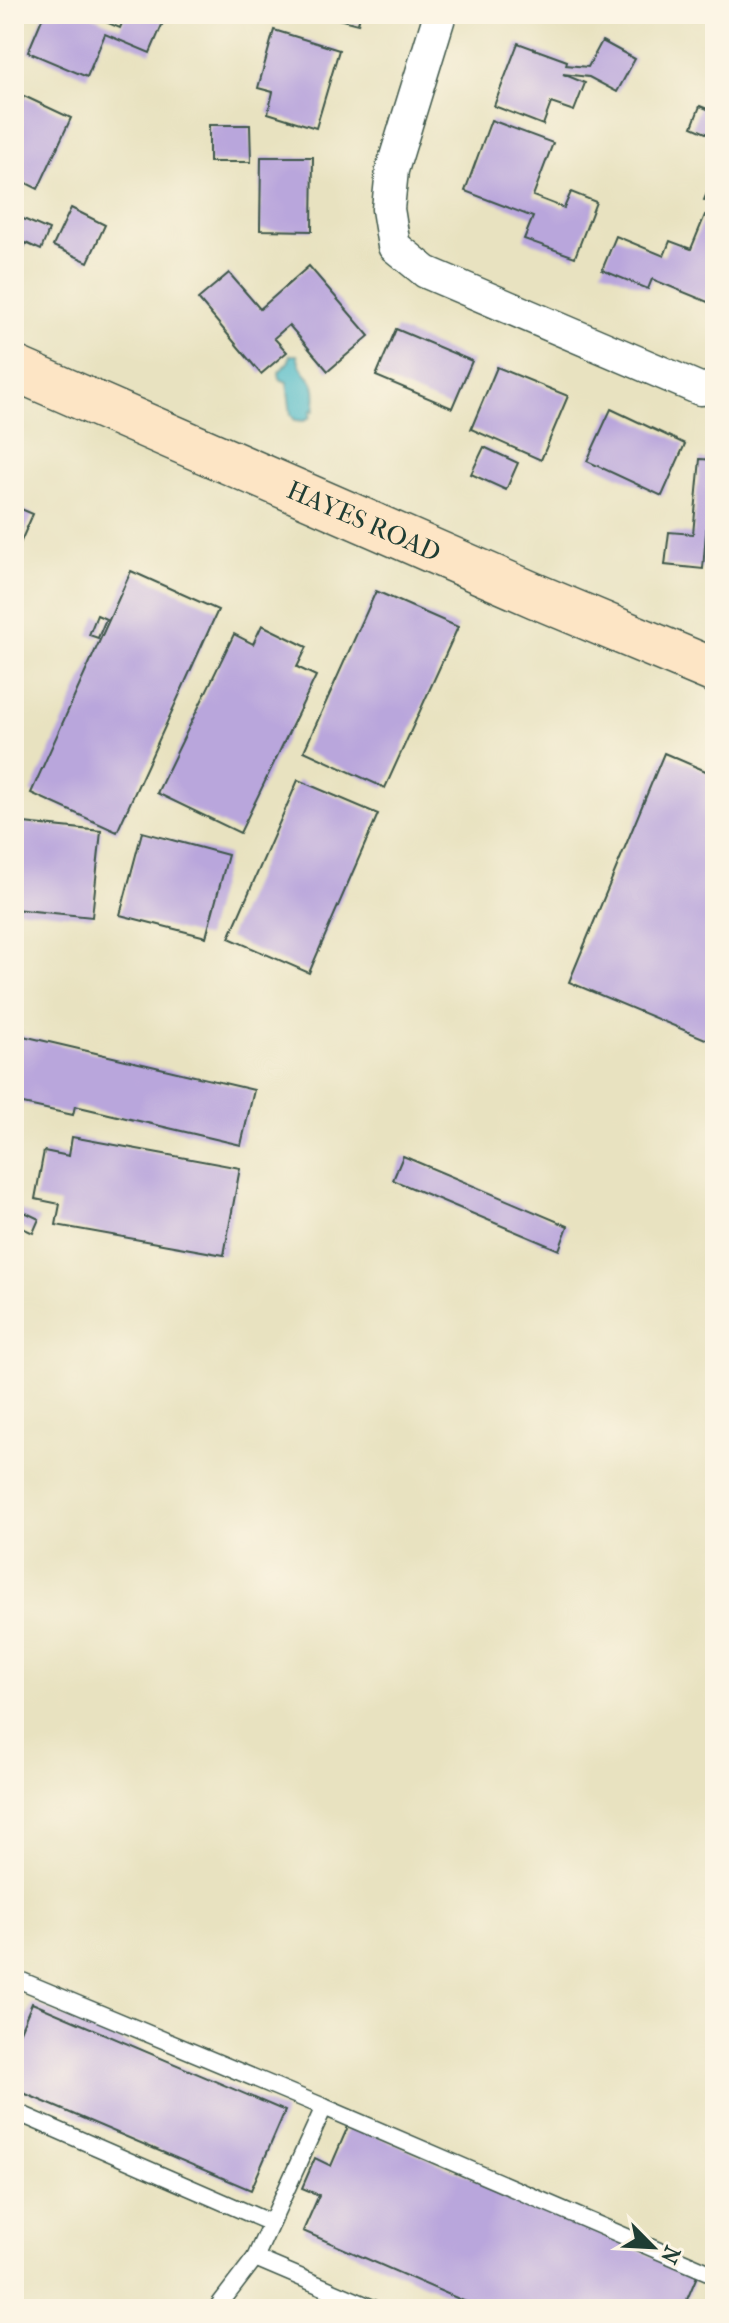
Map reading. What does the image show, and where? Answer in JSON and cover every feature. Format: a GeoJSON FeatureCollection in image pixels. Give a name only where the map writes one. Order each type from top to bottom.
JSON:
{"type":"FeatureCollection","features":[{"type":"Feature","properties":{"kind":"street"},"geometry":{"type":"LineString","coordinates":[[440,14],[392,170],[388,209],[394,246],[426,272],[700,389],[715,388]]}},
{"type":"Feature","properties":{"kind":"street","name":"HAYES ROAD"},"geometry":{"type":"LineString","coordinates":[[14,368],[715,671]]}},
{"type":"Feature","properties":{"kind":"lane"},"geometry":{"type":"LineString","coordinates":[[14,1981],[22,1981],[324,2107],[715,2275]]}},
{"type":"Feature","properties":{"kind":"lane"},"geometry":{"type":"LineString","coordinates":[[216,2309],[255,2258],[324,2107]]}},
{"type":"Feature","properties":{"kind":"lane"},"geometry":{"type":"LineString","coordinates":[[14,2111],[271,2223]]}},
{"type":"Feature","properties":{"kind":"lane"},"geometry":{"type":"LineString","coordinates":[[255,2258],[375,2309]]}},
{"type":"Feature","properties":{"kind":"water"},"geometry":{"type":"Polygon","coordinates":[[[290,355],[297,355],[315,390],[314,411],[311,410],[310,417],[304,421],[295,420],[291,415],[287,382],[280,379],[279,372],[289,361],[290,355]]]}},
{"type":"Feature","properties":{"kind":"building"},"geometry":{"type":"Polygon","coordinates":[[[44,14],[87,14],[120,28],[126,14],[157,14],[165,18],[150,53],[105,34],[87,77],[28,52],[44,14]]]}},
{"type":"Feature","properties":{"kind":"building"},"geometry":{"type":"Polygon","coordinates":[[[319,14],[360,14],[358,24],[319,14]]]}},
{"type":"Feature","properties":{"kind":"building"},"geometry":{"type":"Polygon","coordinates":[[[546,14],[579,14],[576,23],[546,14]]]}},
{"type":"Feature","properties":{"kind":"building"},"geometry":{"type":"Polygon","coordinates":[[[274,30],[339,50],[316,128],[268,113],[273,92],[258,88],[274,30]]]}},
{"type":"Feature","properties":{"kind":"building"},"geometry":{"type":"Polygon","coordinates":[[[602,41],[635,59],[617,92],[589,77],[563,74],[585,83],[574,111],[551,103],[543,125],[494,106],[518,43],[567,61],[566,65],[588,67],[602,41]]]}},
{"type":"Feature","properties":{"kind":"building"},"geometry":{"type":"Polygon","coordinates":[[[24,96],[71,118],[38,189],[14,177],[14,117],[24,96]]]}},
{"type":"Feature","properties":{"kind":"building"},"geometry":{"type":"Polygon","coordinates":[[[700,106],[715,112],[715,137],[692,127],[700,106]]]}},
{"type":"Feature","properties":{"kind":"building"},"geometry":{"type":"Polygon","coordinates":[[[491,120],[553,143],[533,196],[564,208],[571,192],[596,202],[575,257],[524,239],[533,217],[465,191],[491,120]]]}},
{"type":"Feature","properties":{"kind":"building"},"geometry":{"type":"Polygon","coordinates":[[[209,125],[250,125],[251,162],[209,162],[209,125]]]}},
{"type":"Feature","properties":{"kind":"building"},"geometry":{"type":"Polygon","coordinates":[[[261,157],[313,157],[312,231],[260,230],[261,157]]]}},
{"type":"Feature","properties":{"kind":"building"},"geometry":{"type":"Polygon","coordinates":[[[715,174],[715,205],[704,200],[715,174]]]}},
{"type":"Feature","properties":{"kind":"building"},"geometry":{"type":"Polygon","coordinates":[[[71,208],[105,225],[88,262],[53,246],[71,208]]]}},
{"type":"Feature","properties":{"kind":"building"},"geometry":{"type":"Polygon","coordinates":[[[14,215],[49,230],[41,250],[26,243],[14,272],[14,215]]]}},
{"type":"Feature","properties":{"kind":"building"},"geometry":{"type":"Polygon","coordinates":[[[705,215],[715,219],[715,305],[652,279],[648,289],[602,270],[616,236],[664,256],[670,241],[691,249],[705,215]]]}},
{"type":"Feature","properties":{"kind":"building"},"geometry":{"type":"Polygon","coordinates":[[[309,266],[369,336],[328,371],[289,325],[274,338],[287,352],[261,374],[198,299],[229,273],[260,309],[309,266]]]}},
{"type":"Feature","properties":{"kind":"building"},"geometry":{"type":"Polygon","coordinates":[[[396,329],[472,361],[452,408],[376,376],[396,329]]]}},
{"type":"Feature","properties":{"kind":"building"},"geometry":{"type":"Polygon","coordinates":[[[497,367],[568,396],[541,460],[471,429],[497,367]]]}},
{"type":"Feature","properties":{"kind":"building"},"geometry":{"type":"Polygon","coordinates":[[[611,409],[685,444],[662,496],[587,461],[611,409]]]}},
{"type":"Feature","properties":{"kind":"building"},"geometry":{"type":"Polygon","coordinates":[[[484,447],[518,463],[506,490],[471,474],[484,447]]]}},
{"type":"Feature","properties":{"kind":"building"},"geometry":{"type":"Polygon","coordinates":[[[700,459],[715,460],[715,522],[707,521],[703,569],[665,565],[669,532],[693,534],[700,459]]]}},
{"type":"Feature","properties":{"kind":"building"},"geometry":{"type":"Polygon","coordinates":[[[14,506],[33,514],[14,557],[14,506]]]}},
{"type":"Feature","properties":{"kind":"building"},"geometry":{"type":"Polygon","coordinates":[[[131,571],[218,610],[117,832],[31,793],[131,571]]]}},
{"type":"Feature","properties":{"kind":"building"},"geometry":{"type":"Polygon","coordinates":[[[376,591],[458,627],[385,788],[304,751],[376,591]]]}},
{"type":"Feature","properties":{"kind":"building"},"geometry":{"type":"Polygon","coordinates":[[[97,615],[106,619],[98,638],[89,635],[97,615]]]}},
{"type":"Feature","properties":{"kind":"building"},"geometry":{"type":"Polygon","coordinates":[[[262,625],[307,647],[297,667],[316,676],[240,833],[157,793],[234,634],[253,644],[262,625]]]}},
{"type":"Feature","properties":{"kind":"building"},"geometry":{"type":"Polygon","coordinates":[[[664,753],[715,775],[715,1043],[569,982],[664,753]]]}},
{"type":"Feature","properties":{"kind":"building"},"geometry":{"type":"Polygon","coordinates":[[[298,780],[378,814],[309,973],[229,938],[298,780]]]}},
{"type":"Feature","properties":{"kind":"building"},"geometry":{"type":"Polygon","coordinates":[[[14,822],[101,831],[92,917],[14,909],[14,822]]]}},
{"type":"Feature","properties":{"kind":"building"},"geometry":{"type":"Polygon","coordinates":[[[142,832],[228,855],[206,937],[120,915],[142,832]]]}},
{"type":"Feature","properties":{"kind":"building"},"geometry":{"type":"Polygon","coordinates":[[[19,1035],[254,1090],[241,1145],[75,1106],[73,1115],[14,1102],[14,1056],[19,1035]]]}},
{"type":"Feature","properties":{"kind":"building"},"geometry":{"type":"Polygon","coordinates":[[[72,1137],[240,1168],[224,1255],[56,1225],[60,1204],[35,1199],[44,1151],[69,1156],[72,1137]]]}},
{"type":"Feature","properties":{"kind":"building"},"geometry":{"type":"Polygon","coordinates":[[[403,1156],[568,1226],[559,1250],[393,1180],[403,1156]]]}},
{"type":"Feature","properties":{"kind":"building"},"geometry":{"type":"Polygon","coordinates":[[[14,1207],[39,1219],[33,1233],[14,1224],[14,1207]]]}},
{"type":"Feature","properties":{"kind":"building"},"geometry":{"type":"Polygon","coordinates":[[[32,2003],[285,2111],[251,2190],[14,2089],[14,2045],[32,2003]]]}},
{"type":"Feature","properties":{"kind":"building"},"geometry":{"type":"Polygon","coordinates":[[[349,2124],[697,2276],[683,2309],[482,2309],[303,2231],[319,2195],[302,2188],[315,2158],[331,2166],[349,2124]]]}}]}
